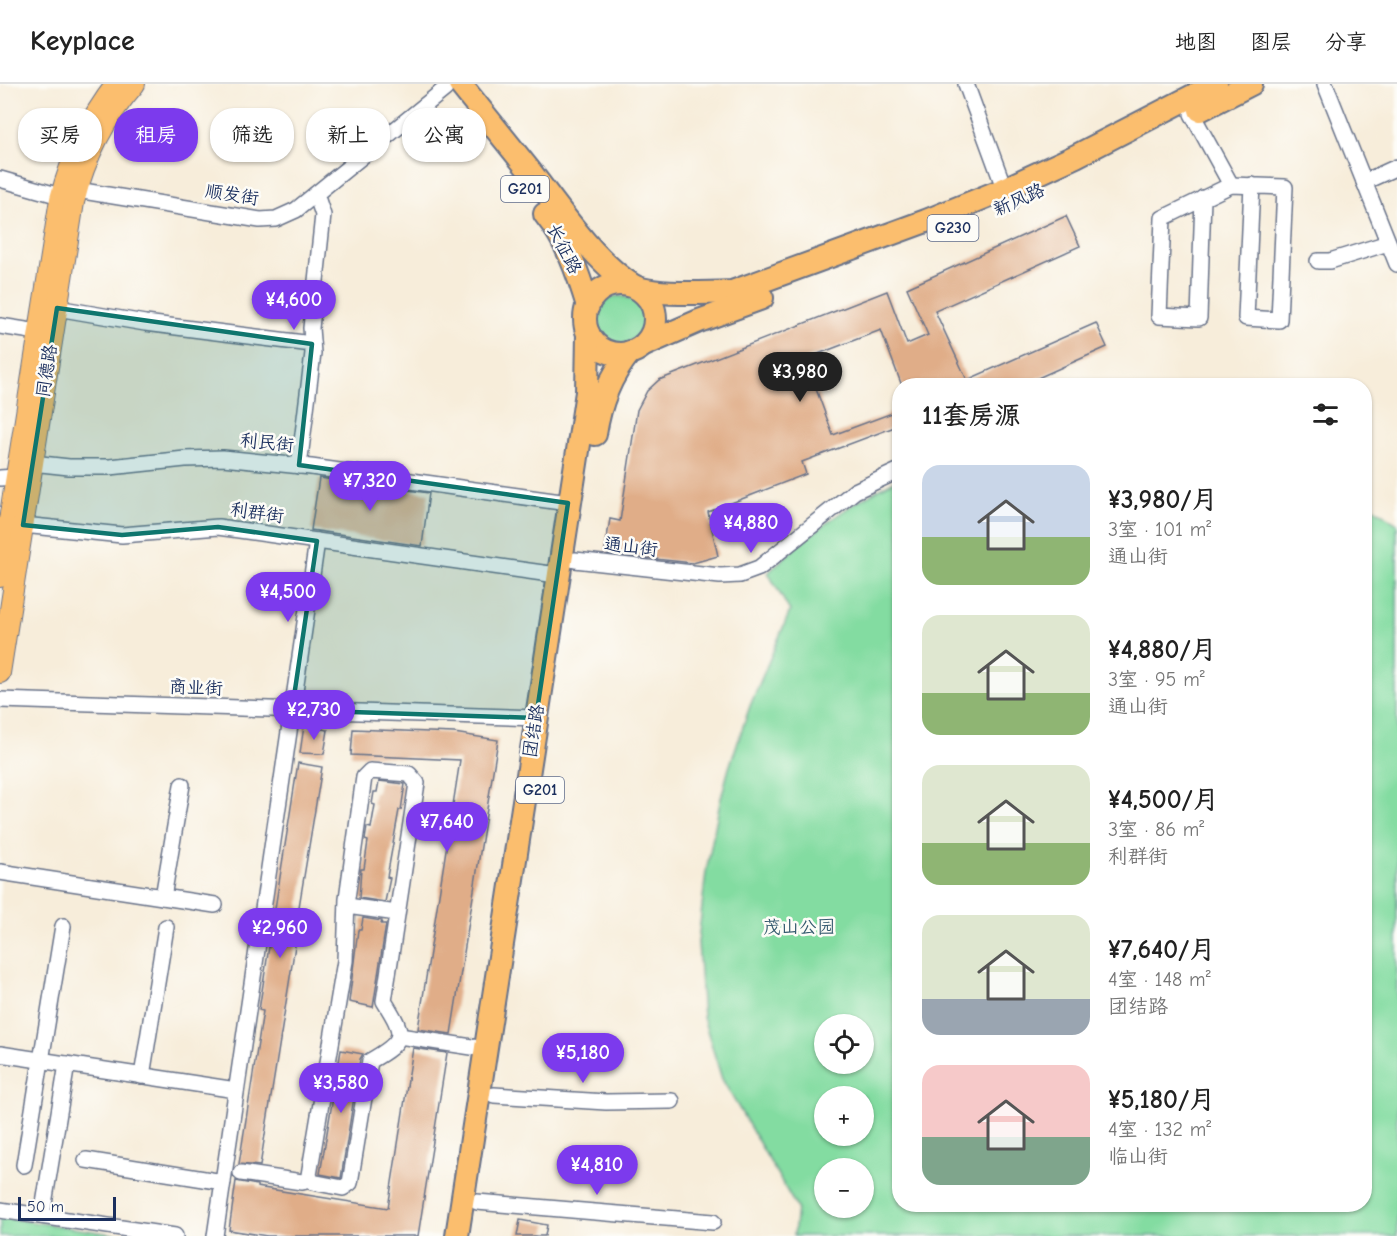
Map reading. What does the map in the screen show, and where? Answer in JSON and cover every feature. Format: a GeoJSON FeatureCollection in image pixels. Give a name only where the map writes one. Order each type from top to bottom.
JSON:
{"type":"FeatureCollection","features":[{"type":"Feature","properties":{"kind":"highway","name":"新风路"},"geometry":{"type":"LineString","coordinates":[[637,349],[699,321],[931,236],[1008,197],[1076,156],[1216,84]]}},
{"type":"Feature","properties":{"kind":"highway","name":"新风路"},"geometry":{"type":"LineString","coordinates":[[634,286],[689,293],[732,292],[926,221],[1008,197],[1083,170],[1251,84]]}},
{"type":"Feature","properties":{"kind":"highway","name":"长征路"},"geometry":{"type":"LineString","coordinates":[[449,86],[586,242],[606,263],[634,286]]}},
{"type":"Feature","properties":{"kind":"highway","name":"长征路"},"geometry":{"type":"LineString","coordinates":[[449,86],[555,226],[574,263],[588,306]]}},
{"type":"Feature","properties":{"kind":"highway"},"geometry":{"type":"LineString","coordinates":[[615,284],[634,286],[646,295],[654,309],[655,325],[649,339],[637,349],[615,353],[608,351],[600,347],[588,333],[586,315],[588,306],[592,298],[607,286],[615,284]]}},
{"type":"Feature","properties":{"kind":"highway","name":"团结路"},"geometry":{"type":"LineString","coordinates":[[456,1236],[587,392],[588,333]]}},
{"type":"Feature","properties":{"kind":"highway","name":"团结路"},"geometry":{"type":"LineString","coordinates":[[472,1236],[598,411],[613,376],[637,349]]}},
{"type":"Feature","properties":{"kind":"main road","name":"同德路"},"geometry":{"type":"LineString","coordinates":[[0,673],[57,308],[69,193],[69,166],[84,132],[116,84]]}},
{"type":"Feature","properties":{"kind":"main road","name":"同德路"},"geometry":{"type":"LineString","coordinates":[[0,577],[8,478],[69,193],[83,171],[97,139],[117,106],[135,84]]}},
{"type":"Feature","properties":{"kind":"street"},"geometry":{"type":"LineString","coordinates":[[966,84],[1008,197]]}},
{"type":"Feature","properties":{"kind":"street"},"geometry":{"type":"LineString","coordinates":[[1325,84],[1397,264]]}},
{"type":"Feature","properties":{"kind":"street","name":"顺发街"},"geometry":{"type":"LineString","coordinates":[[0,179],[69,193],[260,220],[276,219],[290,214],[449,86]]}},
{"type":"Feature","properties":{"kind":"street"},"geometry":{"type":"LineString","coordinates":[[1192,114],[1231,184]]}},
{"type":"Feature","properties":{"kind":"street"},"geometry":{"type":"LineString","coordinates":[[1364,182],[1397,167]]}},
{"type":"Feature","properties":{"kind":"street"},"geometry":{"type":"LineString","coordinates":[[1203,198],[1199,318],[1159,316],[1164,218],[1203,198],[1231,184],[1252,185],[1285,187],[1279,320],[1246,318],[1252,185]]}},
{"type":"Feature","properties":{"kind":"street"},"geometry":{"type":"LineString","coordinates":[[299,466],[313,353],[311,328],[323,215],[315,194]]}},
{"type":"Feature","properties":{"kind":"street"},"geometry":{"type":"LineString","coordinates":[[1318,261],[1330,261],[1388,243]]}},
{"type":"Feature","properties":{"kind":"street"},"geometry":{"type":"LineString","coordinates":[[57,308],[145,323],[312,344]]}},
{"type":"Feature","properties":{"kind":"street"},"geometry":{"type":"LineString","coordinates":[[0,326],[38,332]]}},
{"type":"Feature","properties":{"kind":"street","name":"利民街"},"geometry":{"type":"LineString","coordinates":[[32,463],[69,467],[111,467],[204,458],[299,466],[568,503]]}},
{"type":"Feature","properties":{"kind":"street","name":"通山街"},"geometry":{"type":"LineString","coordinates":[[575,560],[720,576],[740,576],[759,568],[855,491],[892,474]]}},
{"type":"Feature","properties":{"kind":"street","name":"利群街"},"geometry":{"type":"LineString","coordinates":[[23,525],[122,535],[218,527],[557,575]]}},
{"type":"Feature","properties":{"kind":"street"},"geometry":{"type":"LineString","coordinates":[[215,1236],[317,541]]}},
{"type":"Feature","properties":{"kind":"street","name":"商业街"},"geometry":{"type":"LineString","coordinates":[[0,700],[536,718]]}},
{"type":"Feature","properties":{"kind":"street"},"geometry":{"type":"LineString","coordinates":[[241,1173],[302,1182],[310,1180],[343,1188],[349,1185],[370,1061],[391,1049],[400,1032],[397,1020],[384,1001],[417,783],[409,774],[370,771],[364,777],[347,906],[345,962],[309,1174],[310,1180]]}},
{"type":"Feature","properties":{"kind":"street"},"geometry":{"type":"LineString","coordinates":[[164,897],[182,785]]}},
{"type":"Feature","properties":{"kind":"street"},"geometry":{"type":"LineString","coordinates":[[0,872],[215,905]]}},
{"type":"Feature","properties":{"kind":"street"},"geometry":{"type":"LineString","coordinates":[[347,906],[397,913]]}},
{"type":"Feature","properties":{"kind":"street"},"geometry":{"type":"LineString","coordinates":[[24,1165],[63,926]]}},
{"type":"Feature","properties":{"kind":"street"},"geometry":{"type":"LineString","coordinates":[[142,1076],[165,927]]}},
{"type":"Feature","properties":{"kind":"street"},"geometry":{"type":"LineString","coordinates":[[399,1036],[485,1049]]}},
{"type":"Feature","properties":{"kind":"street"},"geometry":{"type":"LineString","coordinates":[[0,1054],[236,1090]]}},
{"type":"Feature","properties":{"kind":"street"},"geometry":{"type":"LineString","coordinates":[[42,1216],[67,1064]]}},
{"type":"Feature","properties":{"kind":"street"},"geometry":{"type":"LineString","coordinates":[[494,1095],[606,1102],[672,1101]]}},
{"type":"Feature","properties":{"kind":"street"},"geometry":{"type":"LineString","coordinates":[[86,1160],[223,1182]]}},
{"type":"Feature","properties":{"kind":"street"},"geometry":{"type":"LineString","coordinates":[[477,1202],[713,1222]]}},
{"type":"Feature","properties":{"kind":"street"},"geometry":{"type":"LineString","coordinates":[[0,1210],[175,1236]]}},
{"type":"Feature","properties":{"kind":"highlighted area"},"geometry":{"type":"Polygon","coordinates":[[[57,308],[312,344],[299,465],[568,503],[536,718],[292,710],[317,541],[218,527],[122,535],[23,525],[57,308]]]}},
{"type":"Feature","properties":{"kind":"green space"},"geometry":{"type":"Polygon","coordinates":[[[614,296],[624,296],[636,303],[643,315],[643,325],[636,337],[624,344],[614,344],[599,333],[595,325],[595,315],[606,300],[614,296]]]}},
{"type":"Feature","properties":{"kind":"green space","name":"茂山公园"},"geometry":{"type":"Polygon","coordinates":[[[892,482],[892,1212],[1372,1212],[1372,507],[1397,524],[1397,1236],[794,1236],[797,1208],[722,1079],[703,1017],[698,942],[706,872],[729,768],[750,706],[790,611],[768,573],[830,520],[892,482]]]}},
{"type":"Feature","properties":{"kind":"green space"},"geometry":{"type":"Polygon","coordinates":[[[0,1217],[126,1236],[0,1236],[0,1217]]]}},
{"type":"Feature","properties":{"kind":"building"},"geometry":{"type":"Polygon","coordinates":[[[1066,216],[1080,246],[935,311],[966,378],[899,378],[881,330],[805,359],[833,435],[892,413],[892,428],[802,462],[806,474],[708,512],[718,556],[693,563],[608,554],[605,550],[610,519],[620,521],[637,410],[647,391],[659,380],[887,291],[907,344],[928,335],[907,288],[1066,216]]]}},
{"type":"Feature","properties":{"kind":"building"},"geometry":{"type":"Polygon","coordinates":[[[1096,323],[1107,347],[1038,378],[972,378],[1096,323]]]}},
{"type":"Feature","properties":{"kind":"building"},"geometry":{"type":"Polygon","coordinates":[[[319,478],[429,493],[422,546],[311,530],[319,478]]]}},
{"type":"Feature","properties":{"kind":"building"},"geometry":{"type":"Polygon","coordinates":[[[304,726],[328,730],[324,754],[300,753],[304,726]]]}},
{"type":"Feature","properties":{"kind":"building"},"geometry":{"type":"Polygon","coordinates":[[[353,729],[454,733],[498,740],[451,1034],[418,1029],[460,760],[351,755],[353,729]]]}},
{"type":"Feature","properties":{"kind":"building"},"geometry":{"type":"Polygon","coordinates":[[[298,763],[322,767],[260,1166],[239,1164],[263,1011],[259,1010],[298,763]]]}},
{"type":"Feature","properties":{"kind":"building"},"geometry":{"type":"Polygon","coordinates":[[[379,781],[405,784],[387,877],[390,878],[385,902],[359,898],[361,869],[364,869],[368,841],[365,840],[367,827],[371,828],[375,805],[372,804],[374,792],[377,792],[379,781]]]}},
{"type":"Feature","properties":{"kind":"building"},"geometry":{"type":"Polygon","coordinates":[[[363,918],[382,921],[381,924],[386,924],[373,1007],[349,1002],[358,930],[361,930],[363,918]]]}},
{"type":"Feature","properties":{"kind":"building"},"geometry":{"type":"Polygon","coordinates":[[[413,1048],[447,1053],[418,1236],[267,1236],[229,1230],[236,1181],[257,1185],[257,1187],[388,1208],[413,1048]]]}},
{"type":"Feature","properties":{"kind":"building"},"geometry":{"type":"Polygon","coordinates":[[[341,1050],[363,1054],[360,1059],[341,1178],[320,1174],[341,1050]]]}},
{"type":"Feature","properties":{"kind":"building"},"geometry":{"type":"Polygon","coordinates":[[[520,1220],[547,1225],[545,1236],[517,1236],[520,1220]]]}}]}
